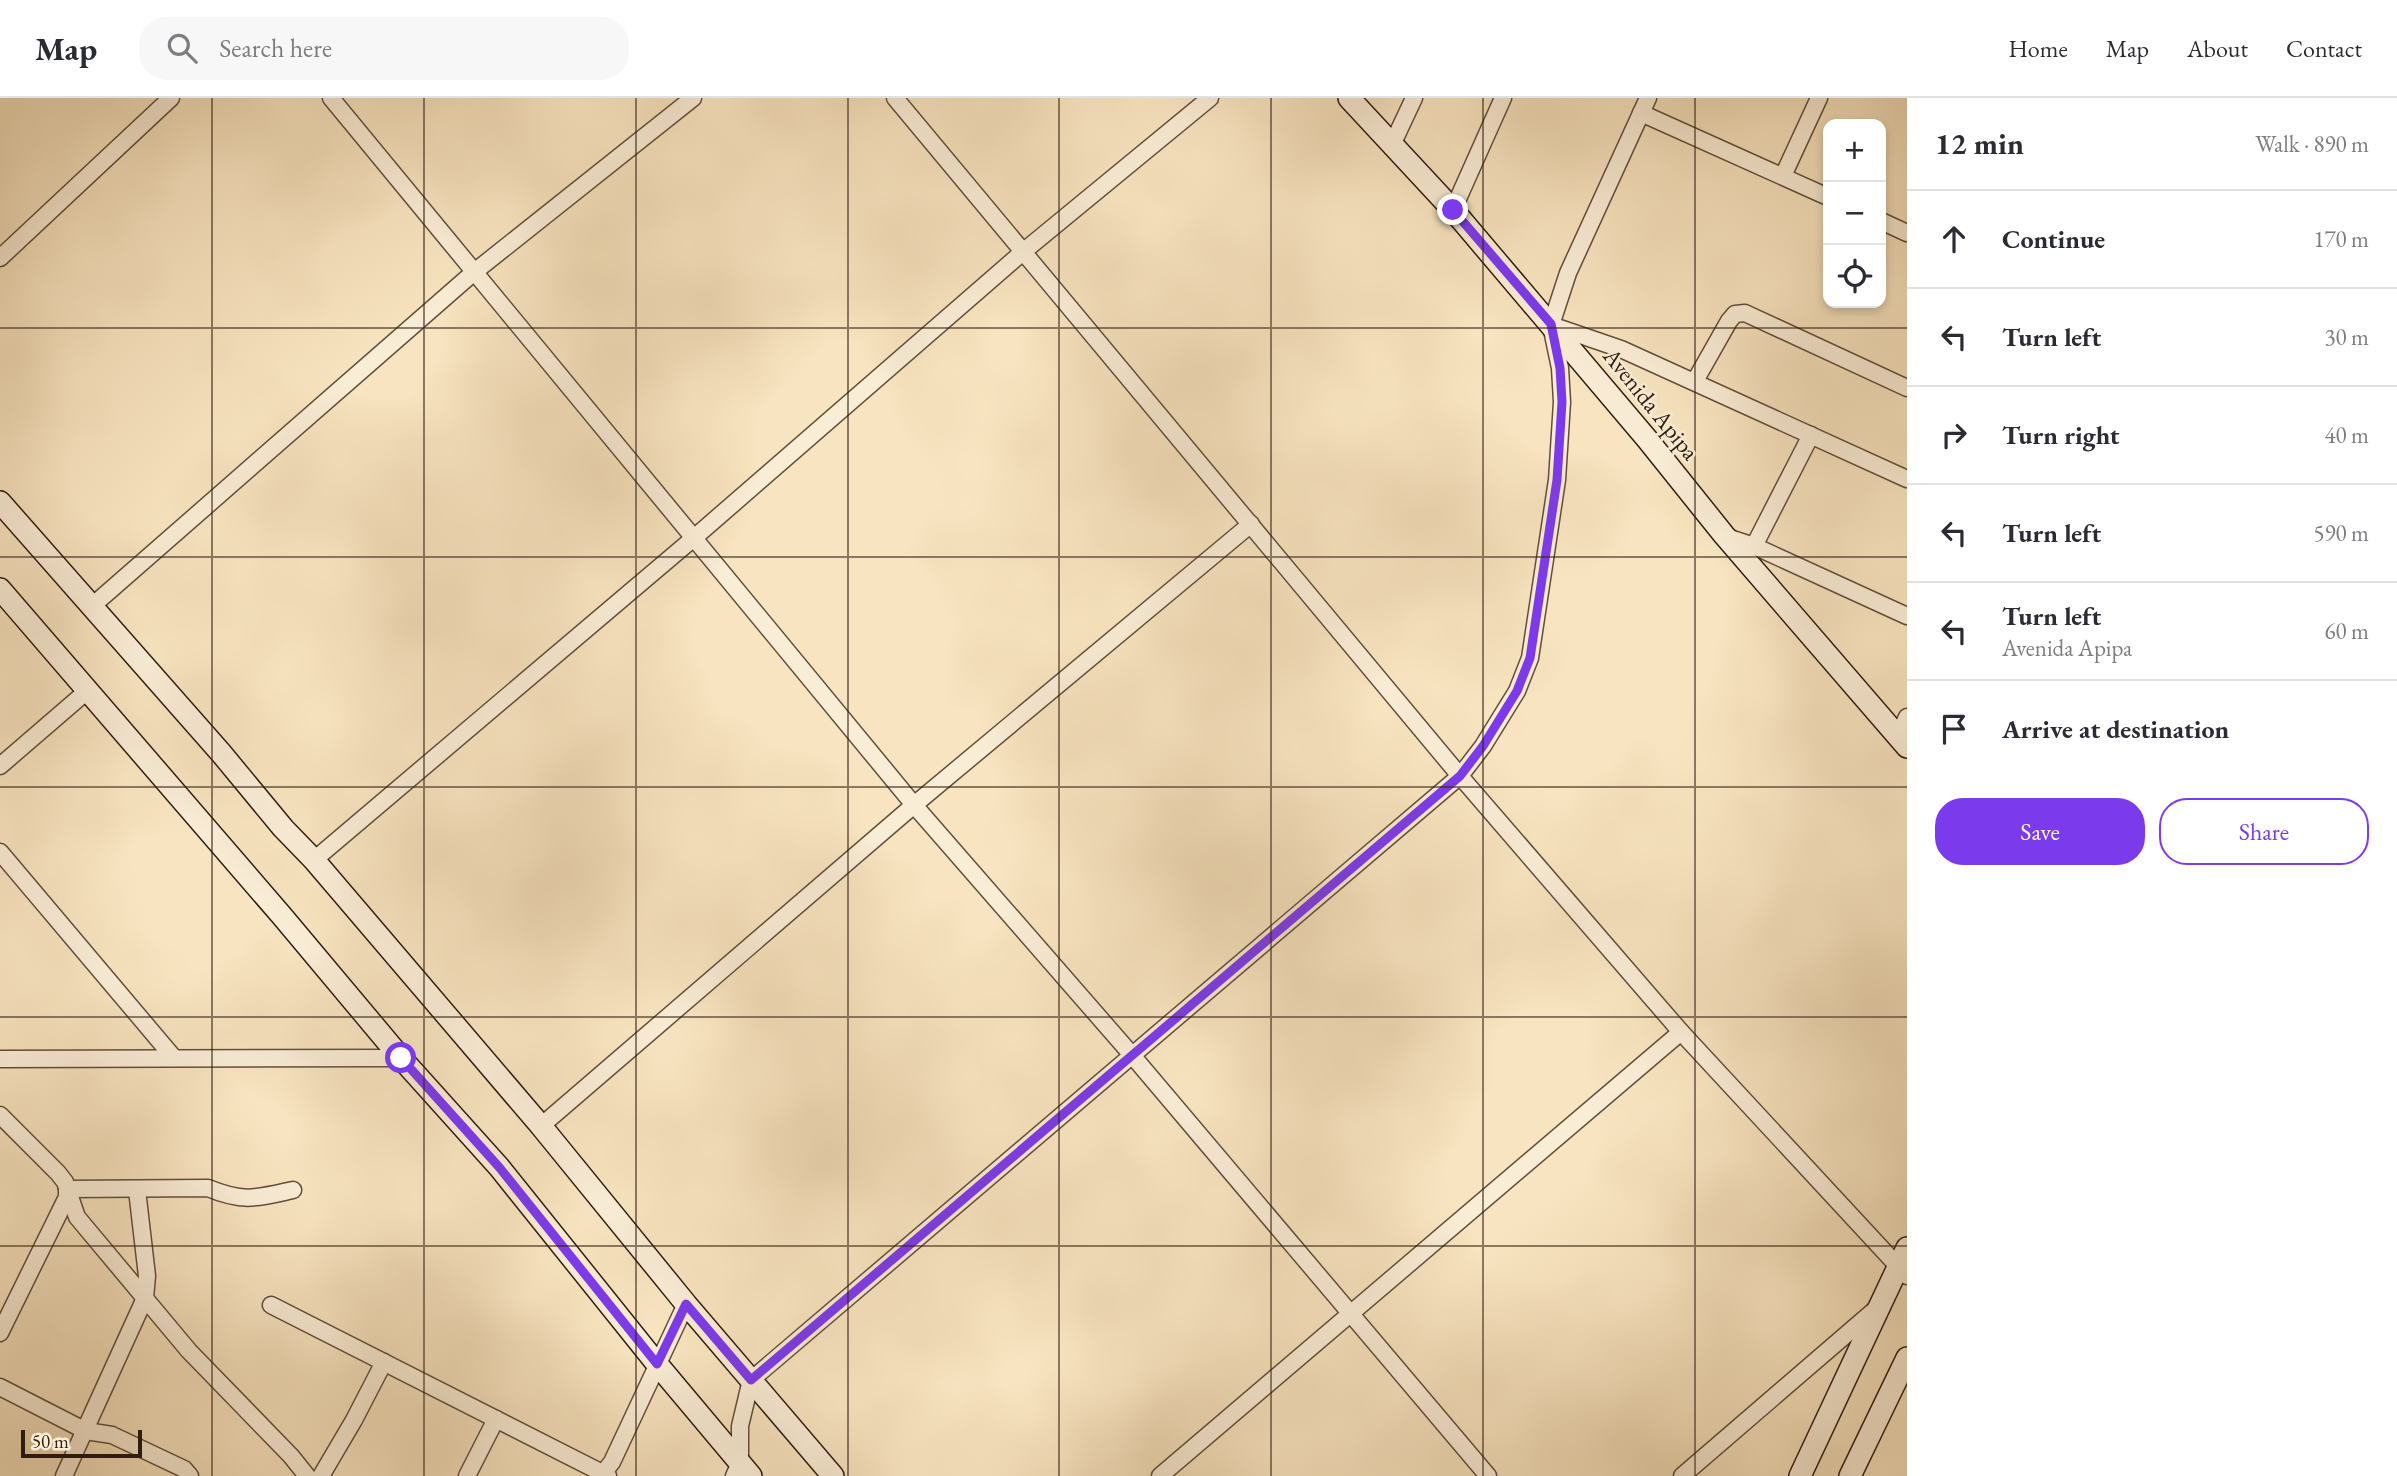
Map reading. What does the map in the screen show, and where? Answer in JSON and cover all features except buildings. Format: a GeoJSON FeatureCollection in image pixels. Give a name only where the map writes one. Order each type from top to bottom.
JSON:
{"type":"FeatureCollection","features":[{"type":"Feature","properties":{"kind":"street"},"geometry":{"type":"LineString","coordinates":[[0,258],[171,98]]}},
{"type":"Feature","properties":{"kind":"street"},"geometry":{"type":"LineString","coordinates":[[331,98],[915,805],[1131,1054],[1488,1476]]}},
{"type":"Feature","properties":{"kind":"street"},"geometry":{"type":"LineString","coordinates":[[91,607],[473,273],[693,98]]}},
{"type":"Feature","properties":{"kind":"street"},"geometry":{"type":"LineString","coordinates":[[895,98],[1460,776],[1681,1031],[1904,1264],[1882,1304],[1800,1476]]}},
{"type":"Feature","properties":{"kind":"street"},"geometry":{"type":"LineString","coordinates":[[314,860],[695,537],[1024,251],[1210,98]]}},
{"type":"Feature","properties":{"kind":"street","name":"Avenida Apipa"},"geometry":{"type":"LineString","coordinates":[[1349,98],[1453,210],[1551,324],[1724,536],[1904,742]]}},
{"type":"Feature","properties":{"kind":"street"},"geometry":{"type":"LineString","coordinates":[[1392,145],[1414,98]]}},
{"type":"Feature","properties":{"kind":"street"},"geometry":{"type":"LineString","coordinates":[[1453,210],[1503,98]]}},
{"type":"Feature","properties":{"kind":"street"},"geometry":{"type":"LineString","coordinates":[[1783,176],[1819,98]]}},
{"type":"Feature","properties":{"kind":"street"},"geometry":{"type":"LineString","coordinates":[[742,1472],[740,1426],[751,1380],[1460,776],[1483,746],[1525,675],[1534,640],[1557,480],[1562,402],[1560,368],[1551,324],[1568,273],[1645,106],[1823,195]]}},
{"type":"Feature","properties":{"kind":"street"},"geometry":{"type":"LineString","coordinates":[[1886,223],[1907,233]]}},
{"type":"Feature","properties":{"kind":"street"},"geometry":{"type":"LineString","coordinates":[[1695,381],[1729,321],[1735,314],[1745,313],[1907,388]]}},
{"type":"Feature","properties":{"kind":"street"},"geometry":{"type":"LineString","coordinates":[[1551,324],[1621,349],[1695,381],[1907,479]]}},
{"type":"Feature","properties":{"kind":"street"},"geometry":{"type":"LineString","coordinates":[[1754,546],[1811,435]]}},
{"type":"Feature","properties":{"kind":"street"},"geometry":{"type":"LineString","coordinates":[[0,502],[221,753],[282,828],[314,860],[541,1126],[686,1304],[833,1476]]}},
{"type":"Feature","properties":{"kind":"street"},"geometry":{"type":"LineString","coordinates":[[541,1126],[915,805],[1251,524]]}},
{"type":"Feature","properties":{"kind":"street"},"geometry":{"type":"LineString","coordinates":[[1724,536],[1754,546],[1907,616]]}},
{"type":"Feature","properties":{"kind":"street"},"geometry":{"type":"LineString","coordinates":[[0,589],[401,1058],[499,1167],[742,1472]]}},
{"type":"Feature","properties":{"kind":"street"},"geometry":{"type":"LineString","coordinates":[[0,766],[87,691]]}},
{"type":"Feature","properties":{"kind":"street"},"geometry":{"type":"LineString","coordinates":[[1904,742],[1907,717]]}},
{"type":"Feature","properties":{"kind":"street"},"geometry":{"type":"LineString","coordinates":[[0,852],[174,1058]]}},
{"type":"Feature","properties":{"kind":"street"},"geometry":{"type":"LineString","coordinates":[[1160,1476],[1681,1031]]}},
{"type":"Feature","properties":{"kind":"street"},"geometry":{"type":"LineString","coordinates":[[0,1059],[401,1058]]}},
{"type":"Feature","properties":{"kind":"street"},"geometry":{"type":"LineString","coordinates":[[1,1116],[58,1173],[77,1217],[189,1351],[307,1476]]}},
{"type":"Feature","properties":{"kind":"street"},"geometry":{"type":"LineString","coordinates":[[67,1189],[208,1188],[227,1196],[253,1199],[293,1190]]}},
{"type":"Feature","properties":{"kind":"street"},"geometry":{"type":"LineString","coordinates":[[0,1333],[67,1197],[67,1189]]}},
{"type":"Feature","properties":{"kind":"street"},"geometry":{"type":"LineString","coordinates":[[64,1476],[145,1298],[148,1276],[137,1190]]}},
{"type":"Feature","properties":{"kind":"street"},"geometry":{"type":"LineString","coordinates":[[271,1305],[604,1475],[686,1304]]}},
{"type":"Feature","properties":{"kind":"street"},"geometry":{"type":"LineString","coordinates":[[1682,1476],[1882,1304]]}},
{"type":"Feature","properties":{"kind":"street"},"geometry":{"type":"LineString","coordinates":[[1850,1476],[1907,1358]]}},
{"type":"Feature","properties":{"kind":"street"},"geometry":{"type":"LineString","coordinates":[[321,1476],[384,1363]]}},
{"type":"Feature","properties":{"kind":"street"},"geometry":{"type":"LineString","coordinates":[[0,1387],[86,1431],[112,1435],[184,1469],[190,1476]]}},
{"type":"Feature","properties":{"kind":"street"},"geometry":{"type":"LineString","coordinates":[[467,1476],[496,1419]]}},
{"type":"Feature","properties":{"kind":"route"},"geometry":{"type":"LineString","coordinates":[[401,1058],[499,1167],[657,1364],[686,1304],[751,1380],[1460,776],[1483,746],[1517,691],[1525,675],[1534,640],[1557,480],[1562,402],[1560,368],[1551,324],[1453,210]]}}]}
